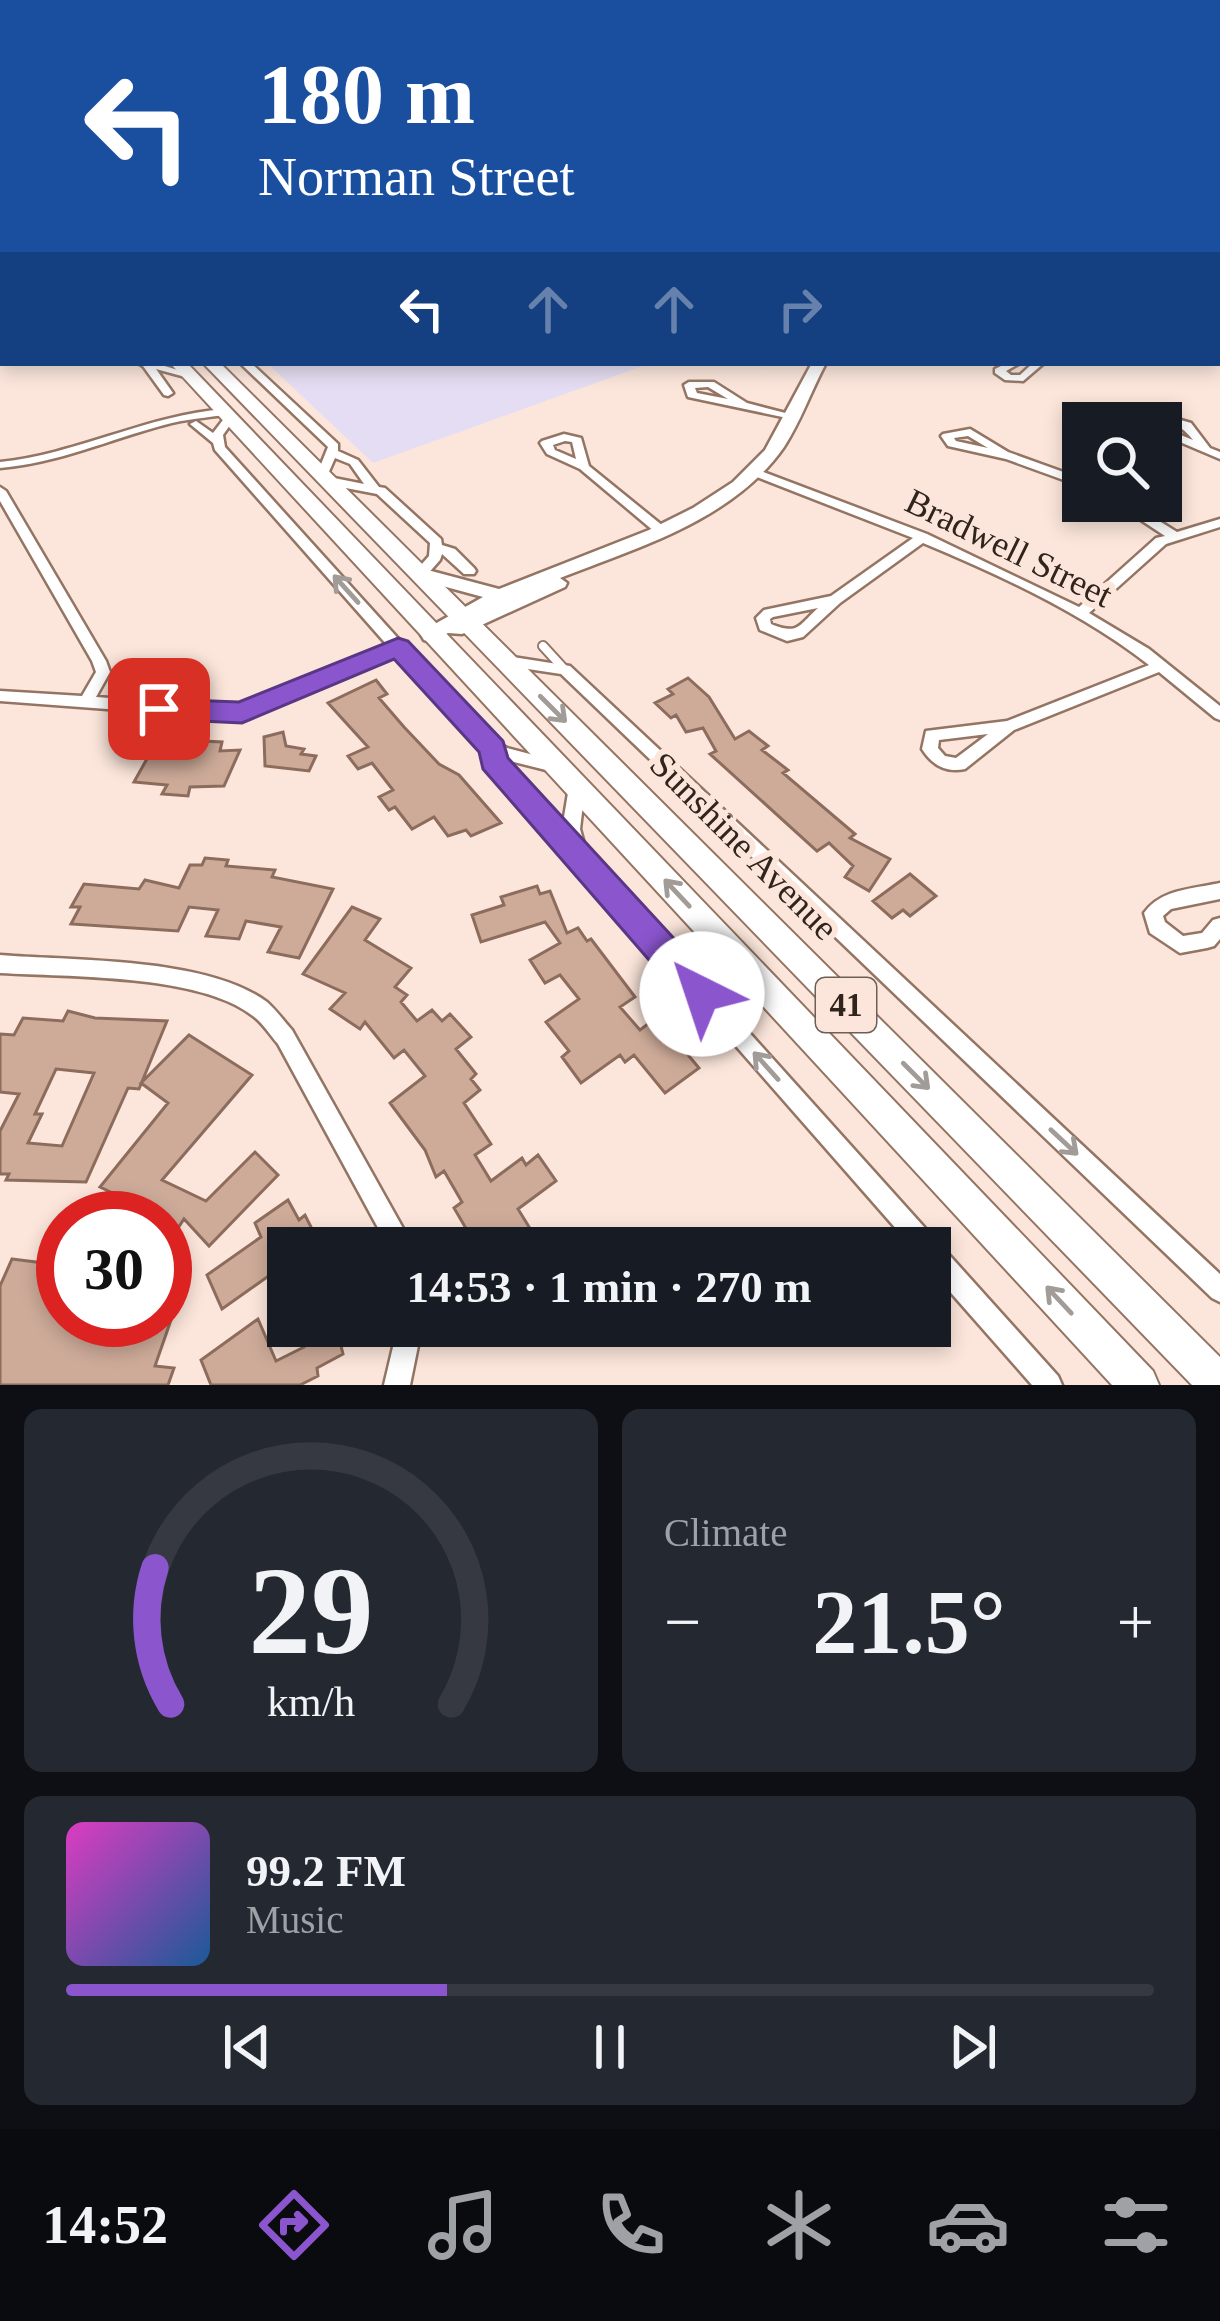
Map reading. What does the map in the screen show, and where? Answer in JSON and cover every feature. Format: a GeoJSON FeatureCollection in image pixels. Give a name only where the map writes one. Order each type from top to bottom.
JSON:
{"type":"FeatureCollection","features":[{"type":"Feature","properties":{"kind":"main road","name":"Sunshine Avenue"},"geometry":{"type":"LineString","coordinates":[[214,366],[1220,1385]]}},
{"type":"Feature","properties":{"kind":"main road","name":"41"},"geometry":{"type":"LineString","coordinates":[[183,369],[1139,1385]]}},
{"type":"Feature","properties":{"kind":"street"},"geometry":{"type":"LineString","coordinates":[[146,366],[168,393]]}},
{"type":"Feature","properties":{"kind":"street"},"geometry":{"type":"LineString","coordinates":[[248,366],[334,446],[326,478],[386,495],[437,548],[450,552],[469,572]]}},
{"type":"Feature","properties":{"kind":"street"},"geometry":{"type":"LineString","coordinates":[[465,620],[500,595],[577,567],[699,510],[753,472],[772,452],[817,366]]}},
{"type":"Feature","properties":{"kind":"street"},"geometry":{"type":"LineString","coordinates":[[1009,366],[998,371],[1009,378],[1023,378],[1036,366]]}},
{"type":"Feature","properties":{"kind":"street"},"geometry":{"type":"LineString","coordinates":[[176,416],[208,394]]}},
{"type":"Feature","properties":{"kind":"street"},"geometry":{"type":"LineString","coordinates":[[744,404],[792,416]]}},
{"type":"Feature","properties":{"kind":"street"},"geometry":{"type":"LineString","coordinates":[[1,466],[176,416],[227,415],[215,440]]}},
{"type":"Feature","properties":{"kind":"street"},"geometry":{"type":"LineString","coordinates":[[196,424],[493,749],[567,777],[574,846]]}},
{"type":"Feature","properties":{"kind":"street"},"geometry":{"type":"LineString","coordinates":[[1182,425],[1205,447]]}},
{"type":"Feature","properties":{"kind":"street"},"geometry":{"type":"LineString","coordinates":[[1182,438],[1220,456]]}},
{"type":"Feature","properties":{"kind":"street"},"geometry":{"type":"LineString","coordinates":[[335,454],[354,462],[374,489]]}},
{"type":"Feature","properties":{"kind":"street"},"geometry":{"type":"LineString","coordinates":[[1010,457],[1062,476]]}},
{"type":"Feature","properties":{"kind":"street"},"geometry":{"type":"LineString","coordinates":[[584,467],[658,529]]}},
{"type":"Feature","properties":{"kind":"street","name":"Bradwell Street"},"geometry":{"type":"LineString","coordinates":[[753,472],[922,537],[1079,614],[1160,666],[1220,714]]}},
{"type":"Feature","properties":{"kind":"street"},"geometry":{"type":"LineString","coordinates":[[0,491],[99,661],[103,672],[86,702]]}},
{"type":"Feature","properties":{"kind":"street"},"geometry":{"type":"LineString","coordinates":[[1152,522],[1174,536]]}},
{"type":"Feature","properties":{"kind":"street"},"geometry":{"type":"LineString","coordinates":[[1079,614],[1161,541],[1220,523]]}},
{"type":"Feature","properties":{"kind":"street"},"geometry":{"type":"LineString","coordinates":[[835,600],[922,537]]}},
{"type":"Feature","properties":{"kind":"street"},"geometry":{"type":"LineString","coordinates":[[437,548],[420,574],[500,595]]}},
{"type":"Feature","properties":{"kind":"street"},"geometry":{"type":"LineString","coordinates":[[431,635],[556,585],[577,567]]}},
{"type":"Feature","properties":{"kind":"street"},"geometry":{"type":"LineString","coordinates":[[0,696],[242,712],[398,647]]}},
{"type":"Feature","properties":{"kind":"street"},"geometry":{"type":"LineString","coordinates":[[506,661],[565,670],[1220,1290]]}},
{"type":"Feature","properties":{"kind":"street"},"geometry":{"type":"LineString","coordinates":[[1009,726],[1160,666]]}},
{"type":"Feature","properties":{"kind":"street"},"geometry":{"type":"LineString","coordinates":[[493,749],[494,761],[910,1227]]}},
{"type":"Feature","properties":{"kind":"street"},"geometry":{"type":"LineString","coordinates":[[1220,891],[1166,902],[1153,914],[1157,927],[1180,945],[1207,940],[1220,926]]}},
{"type":"Feature","properties":{"kind":"street"},"geometry":{"type":"LineString","coordinates":[[0,964],[191,981],[229,992],[259,1009],[285,1037],[390,1227]]}},
{"type":"Feature","properties":{"kind":"street"},"geometry":{"type":"LineString","coordinates":[[951,1274],[1049,1385]]}},
{"type":"Feature","properties":{"kind":"street"},"geometry":{"type":"LineString","coordinates":[[397,1385],[405,1347]]}},
{"type":"Feature","properties":{"kind":"lane"},"geometry":{"type":"LineString","coordinates":[[543,646],[565,670]]}},
{"type":"Feature","properties":{"kind":"shaded area"},"geometry":{"type":"Polygon","coordinates":[[[270,366],[643,366],[373,463],[270,366]]]}},
{"type":"Feature","properties":{"kind":"building"},"geometry":{"type":"Polygon","coordinates":[[[688,678],[709,697],[735,739],[749,731],[768,746],[762,750],[788,770],[783,773],[855,834],[850,838],[890,859],[869,891],[845,877],[853,866],[829,843],[817,851],[710,754],[716,751],[703,728],[686,732],[676,715],[671,718],[655,703],[673,694],[668,689],[688,678]]]}},
{"type":"Feature","properties":{"kind":"building"},"geometry":{"type":"Polygon","coordinates":[[[376,680],[387,694],[379,698],[404,727],[439,764],[459,775],[501,823],[471,836],[466,830],[448,836],[434,817],[412,829],[395,807],[389,810],[379,797],[393,790],[372,763],[358,769],[348,756],[368,747],[328,703],[376,680]]]}},
{"type":"Feature","properties":{"kind":"building"},"geometry":{"type":"Polygon","coordinates":[[[283,732],[286,746],[316,756],[309,771],[265,766],[264,737],[283,732]]]}},
{"type":"Feature","properties":{"kind":"building"},"geometry":{"type":"Polygon","coordinates":[[[158,739],[222,742],[220,751],[240,750],[224,786],[190,787],[188,796],[162,794],[167,785],[134,782],[158,739]]]}},
{"type":"Feature","properties":{"kind":"building"},"geometry":{"type":"Polygon","coordinates":[[[205,858],[228,860],[226,866],[275,870],[272,877],[333,889],[299,958],[268,952],[281,927],[246,921],[239,939],[206,936],[218,910],[189,907],[178,931],[71,924],[80,907],[71,907],[84,884],[139,889],[145,880],[179,888],[190,865],[202,865],[205,858]]]}},
{"type":"Feature","properties":{"kind":"building"},"geometry":{"type":"Polygon","coordinates":[[[910,874],[936,896],[910,916],[903,910],[892,918],[873,901],[910,874]]]}},
{"type":"Feature","properties":{"kind":"building"},"geometry":{"type":"Polygon","coordinates":[[[537,886],[540,894],[550,891],[567,933],[578,928],[587,941],[591,939],[635,997],[620,1007],[640,1030],[661,1014],[699,1068],[665,1093],[634,1055],[625,1062],[620,1055],[581,1083],[562,1057],[569,1051],[546,1022],[579,999],[560,975],[545,983],[530,960],[560,943],[545,922],[481,942],[472,915],[504,905],[501,897],[537,886]]]}},
{"type":"Feature","properties":{"kind":"building"},"geometry":{"type":"Polygon","coordinates":[[[352,907],[380,919],[365,940],[411,968],[395,987],[407,995],[401,1002],[417,1021],[432,1010],[442,1021],[450,1014],[471,1037],[456,1049],[476,1074],[471,1079],[480,1090],[464,1103],[491,1144],[475,1155],[491,1181],[522,1158],[526,1165],[538,1155],[556,1181],[518,1209],[529,1227],[465,1227],[454,1208],[462,1202],[444,1171],[436,1177],[425,1150],[390,1103],[425,1076],[404,1050],[394,1058],[365,1022],[360,1029],[330,1009],[345,993],[303,974],[352,907]]]}},
{"type":"Feature","properties":{"kind":"building"},"geometry":{"type":"Polygon","coordinates":[[[68,1011],[95,1018],[167,1021],[139,1089],[128,1088],[86,1182],[6,1180],[9,1174],[0,1174],[0,1131],[19,1094],[0,1092],[0,1034],[14,1035],[23,1018],[63,1021],[68,1011]],[[56,1069],[35,1114],[42,1114],[28,1143],[62,1146],[94,1073],[56,1069]]]}},
{"type":"Feature","properties":{"kind":"building"},"geometry":{"type":"Polygon","coordinates":[[[189,1035],[252,1075],[162,1180],[185,1191],[108,1191],[100,1187],[168,1103],[141,1083],[189,1035]]]}},
{"type":"Feature","properties":{"kind":"building"},"geometry":{"type":"Polygon","coordinates":[[[255,1152],[278,1175],[209,1246],[192,1228],[192,1194],[206,1201],[255,1152]]]}},
{"type":"Feature","properties":{"kind":"building"},"geometry":{"type":"Polygon","coordinates":[[[288,1200],[299,1220],[305,1215],[311,1227],[267,1227],[267,1277],[222,1309],[207,1275],[261,1237],[255,1223],[288,1200]]]}},
{"type":"Feature","properties":{"kind":"building"},"geometry":{"type":"Polygon","coordinates":[[[12,1259],[36,1262],[36,1347],[162,1347],[155,1366],[174,1368],[168,1385],[0,1385],[0,1286],[12,1259]]]}},
{"type":"Feature","properties":{"kind":"building"},"geometry":{"type":"Polygon","coordinates":[[[258,1319],[276,1361],[304,1347],[341,1347],[343,1354],[317,1368],[318,1376],[300,1385],[211,1385],[201,1360],[258,1319]]]}},
{"type":"Feature","properties":{"kind":"route"},"geometry":{"type":"LineString","coordinates":[[159,709],[242,712],[398,647],[493,749],[494,761],[702,994]]}}]}
